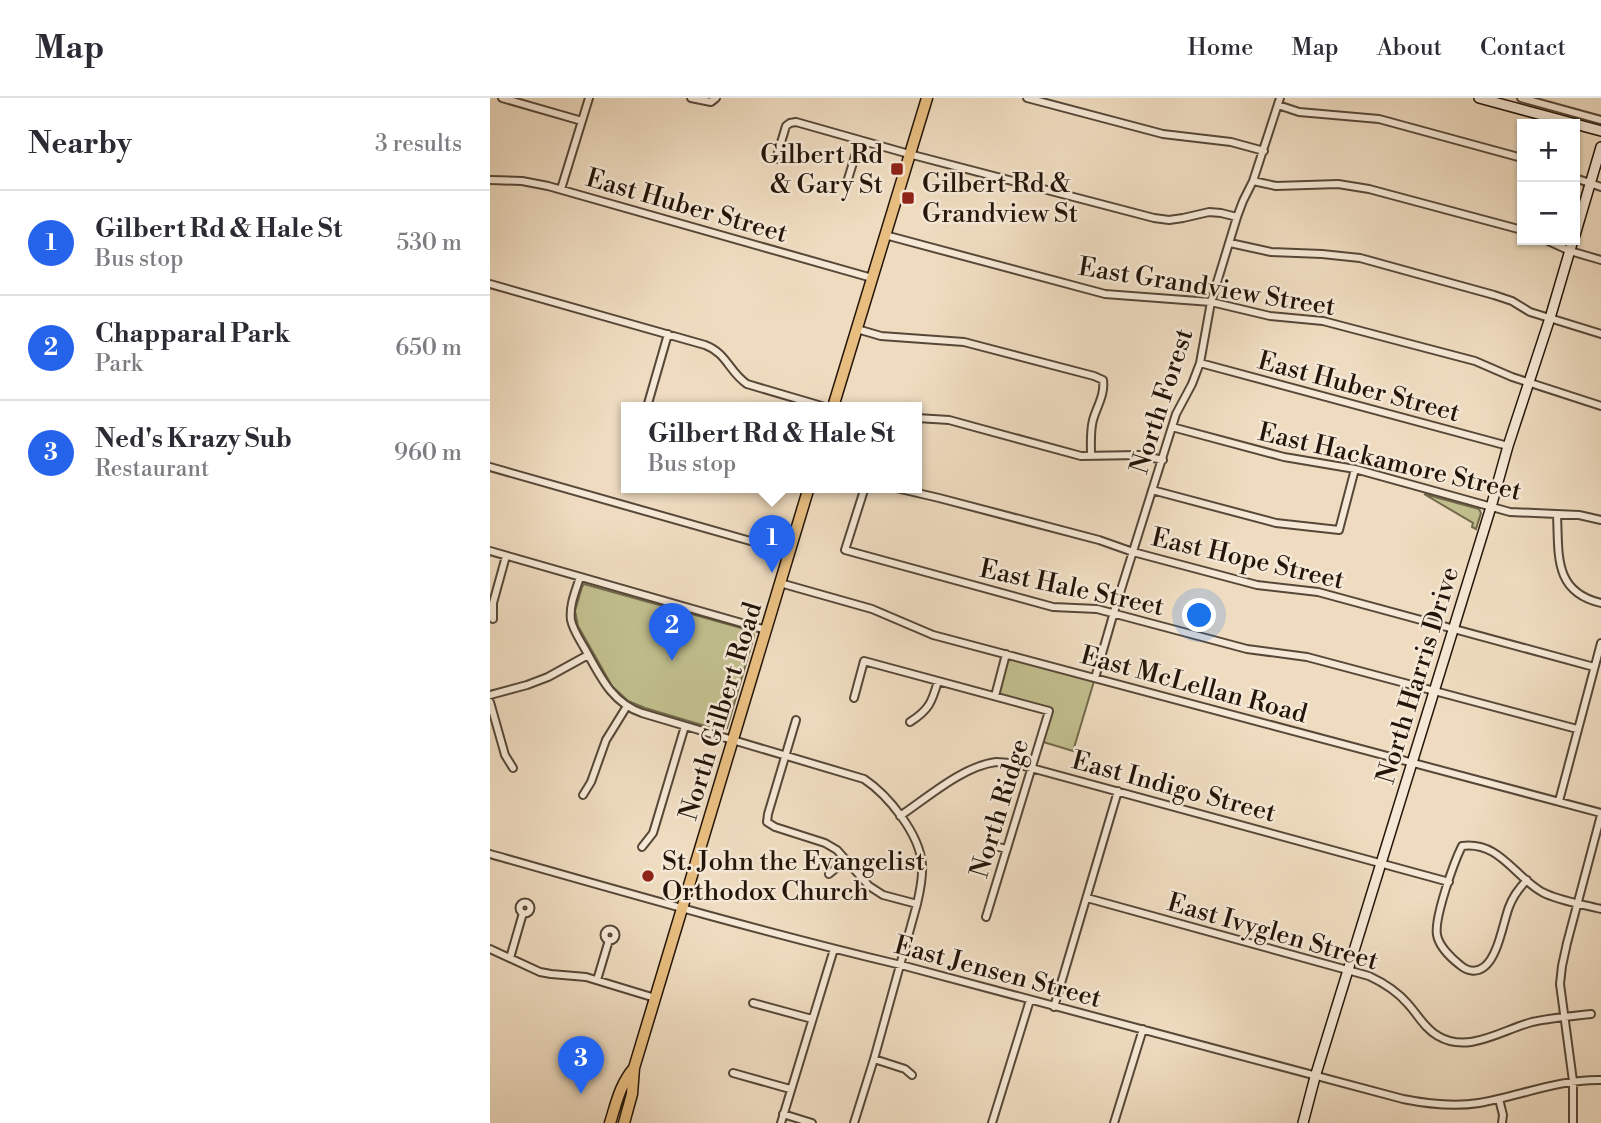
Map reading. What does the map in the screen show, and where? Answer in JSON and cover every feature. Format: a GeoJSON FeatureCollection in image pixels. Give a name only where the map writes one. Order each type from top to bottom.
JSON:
{"type":"FeatureCollection","features":[{"type":"Feature","properties":{"kind":"main road"},"geometry":{"type":"LineString","coordinates":[[835,402],[927,98]]}},
{"type":"Feature","properties":{"kind":"main road","name":"North Gilbert Road"},"geometry":{"type":"LineString","coordinates":[[624,1123],[632,1094],[634,1068],[807,493]]}},
{"type":"Feature","properties":{"kind":"main road","name":"North Gilbert Road"},"geometry":{"type":"LineString","coordinates":[[610,1123],[624,1082],[634,1068]]}},
{"type":"Feature","properties":{"kind":"street"},"geometry":{"type":"LineString","coordinates":[[502,98],[582,121]]}},
{"type":"Feature","properties":{"kind":"street"},"geometry":{"type":"LineString","coordinates":[[561,190],[589,98]]}},
{"type":"Feature","properties":{"kind":"street"},"geometry":{"type":"LineString","coordinates":[[691,98],[707,102],[715,100]]}},
{"type":"Feature","properties":{"kind":"street"},"geometry":{"type":"LineString","coordinates":[[1027,98],[1163,134],[1231,142],[1264,151]]}},
{"type":"Feature","properties":{"kind":"street"},"geometry":{"type":"LineString","coordinates":[[1479,98],[1601,131]]}},
{"type":"Feature","properties":{"kind":"street"},"geometry":{"type":"LineString","coordinates":[[1521,98],[1601,120]]}},
{"type":"Feature","properties":{"kind":"street"},"geometry":{"type":"LineString","coordinates":[[1279,102],[1299,112],[1380,119],[1517,157]]}},
{"type":"Feature","properties":{"kind":"street","name":"North Forest"},"geometry":{"type":"LineString","coordinates":[[1095,678],[1176,414],[1200,363],[1211,302],[1242,201],[1253,181],[1279,102]]}},
{"type":"Feature","properties":{"kind":"street"},"geometry":{"type":"LineString","coordinates":[[776,159],[785,129],[793,122],[1154,218],[1169,220],[1209,212],[1237,217]]}},
{"type":"Feature","properties":{"kind":"street"},"geometry":{"type":"LineString","coordinates":[[848,179],[860,140]]}},
{"type":"Feature","properties":{"kind":"street"},"geometry":{"type":"LineString","coordinates":[[1580,217],[1601,147]]}},
{"type":"Feature","properties":{"kind":"street","name":"East Huber Street"},"geometry":{"type":"LineString","coordinates":[[490,180],[531,182],[872,278]]}},
{"type":"Feature","properties":{"kind":"street"},"geometry":{"type":"LineString","coordinates":[[1580,180],[1601,187]]}},
{"type":"Feature","properties":{"kind":"street"},"geometry":{"type":"LineString","coordinates":[[1253,181],[1276,186],[1338,184],[1369,189],[1517,229]]}},
{"type":"Feature","properties":{"kind":"street","name":"East Grandview Street"},"geometry":{"type":"LineString","coordinates":[[885,235],[1105,294],[1211,302],[1270,316],[1323,321],[1475,361],[1493,370],[1601,406]]}},
{"type":"Feature","properties":{"kind":"street"},"geometry":{"type":"LineString","coordinates":[[1230,243],[1271,252],[1360,258],[1494,295],[1513,301],[1530,312],[1601,334]]}},
{"type":"Feature","properties":{"kind":"street"},"geometry":{"type":"LineString","coordinates":[[1557,245],[1601,260]]}},
{"type":"Feature","properties":{"kind":"street","name":"North Harris Drive"},"geometry":{"type":"LineString","coordinates":[[1303,1123],[1572,245]]}},
{"type":"Feature","properties":{"kind":"street"},"geometry":{"type":"LineString","coordinates":[[490,284],[705,345],[725,358],[747,384],[808,402]]}},
{"type":"Feature","properties":{"kind":"street"},"geometry":{"type":"LineString","coordinates":[[857,329],[881,336],[964,342],[1103,380],[1103,392],[1093,419],[1091,455]]}},
{"type":"Feature","properties":{"kind":"street"},"geometry":{"type":"LineString","coordinates":[[648,402],[668,334]]}},
{"type":"Feature","properties":{"kind":"street","name":"East Huber Street"},"geometry":{"type":"LineString","coordinates":[[1200,363],[1508,446]]}},
{"type":"Feature","properties":{"kind":"street"},"geometry":{"type":"LineString","coordinates":[[922,418],[950,420],[1073,454],[1140,455],[1163,460]]}},
{"type":"Feature","properties":{"kind":"street","name":"East Hackamore Street"},"geometry":{"type":"LineString","coordinates":[[1172,427],[1284,457],[1355,469],[1510,512],[1579,515],[1601,520]]}},
{"type":"Feature","properties":{"kind":"street"},"geometry":{"type":"LineString","coordinates":[[490,467],[789,552]]}},
{"type":"Feature","properties":{"kind":"street"},"geometry":{"type":"LineString","coordinates":[[1152,490],[1276,523],[1339,530],[1355,469]]}},
{"type":"Feature","properties":{"kind":"street","name":"East Hale Street"},"geometry":{"type":"LineString","coordinates":[[863,493],[845,550],[1053,607],[1114,612],[1247,649],[1307,657],[1577,729]]}},
{"type":"Feature","properties":{"kind":"street","name":"East Hope Street"},"geometry":{"type":"LineString","coordinates":[[915,493],[1257,584],[1318,592],[1594,667]]}},
{"type":"Feature","properties":{"kind":"street"},"geometry":{"type":"LineString","coordinates":[[1558,515],[1560,569],[1566,581],[1576,591],[1601,603]]}},
{"type":"Feature","properties":{"kind":"street"},"geometry":{"type":"LineString","coordinates":[[490,551],[766,630]]}},
{"type":"Feature","properties":{"kind":"street"},"geometry":{"type":"LineString","coordinates":[[493,619],[494,600],[506,556]]}},
{"type":"Feature","properties":{"kind":"street"},"geometry":{"type":"LineString","coordinates":[[580,577],[571,608],[574,631],[606,687],[616,698],[642,713],[864,779],[884,794],[915,838],[920,852],[922,874],[917,904],[854,1123]]}},
{"type":"Feature","properties":{"kind":"street","name":"East McLellan Road"},"geometry":{"type":"LineString","coordinates":[[780,583],[859,604],[933,635],[1601,814]]}},
{"type":"Feature","properties":{"kind":"street"},"geometry":{"type":"LineString","coordinates":[[1559,802],[1601,643]]}},
{"type":"Feature","properties":{"kind":"street"},"geometry":{"type":"LineString","coordinates":[[854,698],[864,661],[995,696],[1006,654]]}},
{"type":"Feature","properties":{"kind":"street"},"geometry":{"type":"LineString","coordinates":[[490,695],[538,681],[588,655]]}},
{"type":"Feature","properties":{"kind":"street"},"geometry":{"type":"LineString","coordinates":[[910,722],[928,708],[938,681]]}},
{"type":"Feature","properties":{"kind":"street","name":"North Ridge"},"geometry":{"type":"LineString","coordinates":[[986,917],[1049,711],[995,696]]}},
{"type":"Feature","properties":{"kind":"street"},"geometry":{"type":"LineString","coordinates":[[490,702],[505,755],[513,768]]}},
{"type":"Feature","properties":{"kind":"street"},"geometry":{"type":"LineString","coordinates":[[583,794],[591,782],[606,740],[627,706]]}},
{"type":"Feature","properties":{"kind":"street"},"geometry":{"type":"LineString","coordinates":[[796,720],[767,822],[825,843],[837,850],[869,886],[883,895],[917,904]]}},
{"type":"Feature","properties":{"kind":"street"},"geometry":{"type":"LineString","coordinates":[[642,847],[653,833],[685,726]]}},
{"type":"Feature","properties":{"kind":"street","name":"East Indigo Street"},"geometry":{"type":"LineString","coordinates":[[900,816],[977,767],[996,762],[1013,763],[1449,882]]}},
{"type":"Feature","properties":{"kind":"street"},"geometry":{"type":"LineString","coordinates":[[1054,1007],[1118,791]]}},
{"type":"Feature","properties":{"kind":"street"},"geometry":{"type":"LineString","coordinates":[[1573,1123],[1573,1081],[1560,984],[1562,966],[1601,814]]}},
{"type":"Feature","properties":{"kind":"street"},"geometry":{"type":"LineString","coordinates":[[995,846],[1007,849]]}},
{"type":"Feature","properties":{"kind":"street"},"geometry":{"type":"LineString","coordinates":[[1527,880],[1510,905],[1489,962],[1474,971],[1457,963],[1441,944],[1437,933],[1449,882],[1462,846],[1492,850],[1543,892],[1601,909]]}},
{"type":"Feature","properties":{"kind":"street","name":"East Jensen Street"},"geometry":{"type":"LineString","coordinates":[[490,854],[834,949],[1143,1029],[1315,1077],[1420,1102],[1439,1105],[1476,1104],[1573,1081],[1601,1080]]}},
{"type":"Feature","properties":{"kind":"street"},"geometry":{"type":"LineString","coordinates":[[829,874],[846,860]]}},
{"type":"Feature","properties":{"kind":"street","name":"East Ivyglen Street"},"geometry":{"type":"LineString","coordinates":[[1087,898],[1349,970],[1386,983],[1408,1003],[1426,1027],[1447,1040],[1472,1042],[1530,1023],[1591,1014]]}},
{"type":"Feature","properties":{"kind":"street"},"geometry":{"type":"LineString","coordinates":[[510,958],[523,913]]}},
{"type":"Feature","properties":{"kind":"street"},"geometry":{"type":"LineString","coordinates":[[597,980],[609,940]]}},
{"type":"Feature","properties":{"kind":"street"},"geometry":{"type":"LineString","coordinates":[[490,949],[546,974],[577,975],[655,998]]}},
{"type":"Feature","properties":{"kind":"street"},"geometry":{"type":"LineString","coordinates":[[781,1123],[834,949]]}},
{"type":"Feature","properties":{"kind":"street"},"geometry":{"type":"LineString","coordinates":[[992,1123],[1030,1000]]}},
{"type":"Feature","properties":{"kind":"street"},"geometry":{"type":"LineString","coordinates":[[753,1003],[813,1019]]}},
{"type":"Feature","properties":{"kind":"street"},"geometry":{"type":"LineString","coordinates":[[1412,1025],[1419,1017]]}},
{"type":"Feature","properties":{"kind":"street"},"geometry":{"type":"LineString","coordinates":[[1114,1123],[1143,1029]]}},
{"type":"Feature","properties":{"kind":"street"},"geometry":{"type":"LineString","coordinates":[[874,1059],[912,1074]]}},
{"type":"Feature","properties":{"kind":"street"},"geometry":{"type":"LineString","coordinates":[[733,1073],[790,1088]]}},
{"type":"Feature","properties":{"kind":"street"},"geometry":{"type":"LineString","coordinates":[[1499,1099],[1502,1123]]}},
{"type":"Feature","properties":{"kind":"street"},"geometry":{"type":"LineString","coordinates":[[783,1114],[812,1123]]}},
{"type":"Feature","properties":{"kind":"shaded area"},"geometry":{"type":"Polygon","coordinates":[[[1424,494],[1479,509],[1481,513],[1476,529],[1472,527],[1473,523],[1424,494]]]}},
{"type":"Feature","properties":{"kind":"shaded area"},"geometry":{"type":"Polygon","coordinates":[[[584,584],[752,631],[754,636],[727,728],[722,731],[645,708],[628,701],[612,686],[578,626],[575,611],[584,584]]]}},
{"type":"Feature","properties":{"kind":"shaded area"},"geometry":{"type":"Polygon","coordinates":[[[1006,654],[1095,678],[1073,751],[1040,741],[1048,711],[995,696],[1006,654]]]}},
{"type":"Feature","properties":{"kind":"place","name":"Gilbert Rd & Gary St"},"geometry":{"type":"Point","coordinates":[897,169]}},
{"type":"Feature","properties":{"kind":"place","name":"Gilbert Rd & Grandview St"},"geometry":{"type":"Point","coordinates":[908,198]}},
{"type":"Feature","properties":{"kind":"place","name":"Gilbert Rd & Hale St"},"geometry":{"type":"Point","coordinates":[772,573]}},
{"type":"Feature","properties":{"kind":"place","name":"Chapparal Park"},"geometry":{"type":"Point","coordinates":[672,661]}},
{"type":"Feature","properties":{"kind":"place","name":"St. John the Evangelist Orthodox Church"},"geometry":{"type":"Point","coordinates":[648,876]}},
{"type":"Feature","properties":{"kind":"place","name":"Ned's Krazy Sub"},"geometry":{"type":"Point","coordinates":[581,1094]}}]}
